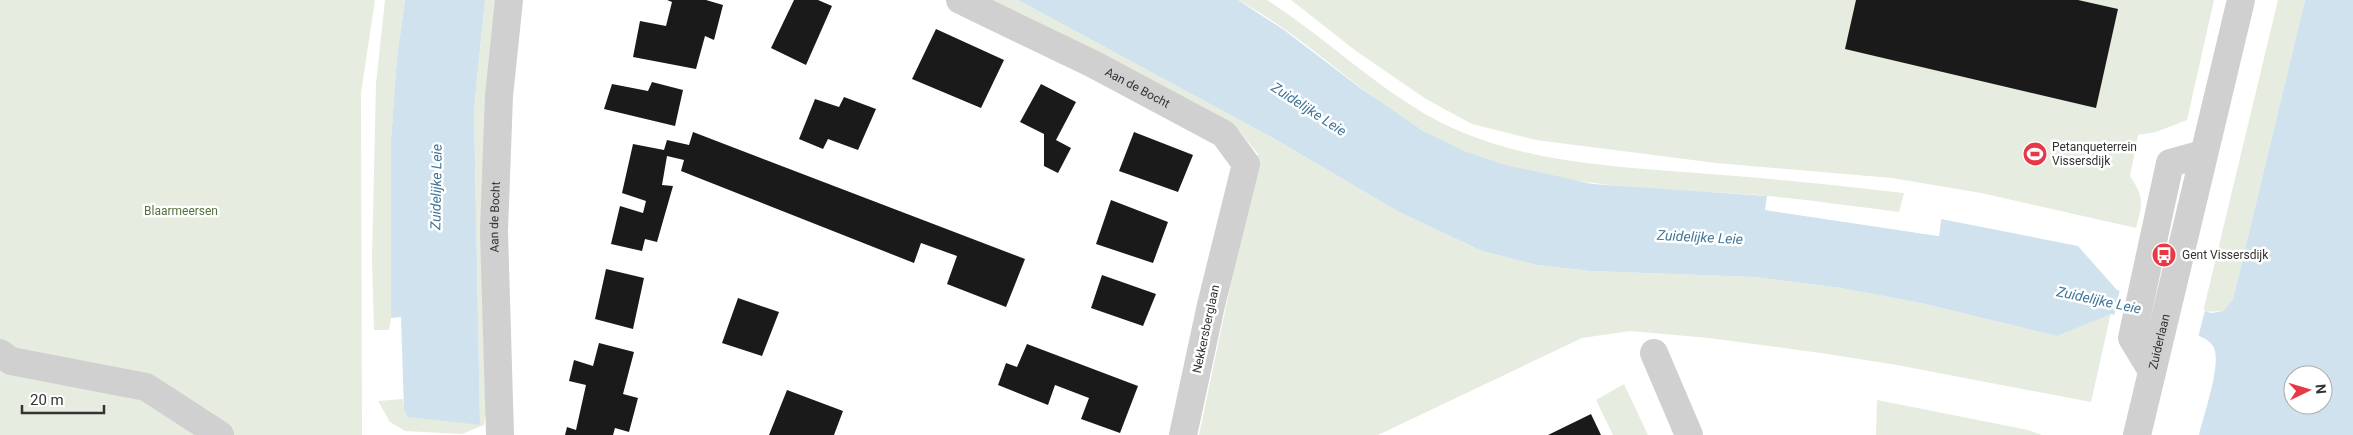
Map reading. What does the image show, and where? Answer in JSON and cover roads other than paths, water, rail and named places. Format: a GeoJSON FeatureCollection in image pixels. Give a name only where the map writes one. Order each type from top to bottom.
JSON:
{"type":"FeatureCollection","features":[{"type":"Feature","properties":{"kind":"street","name":"Aan de Bocht"},"geometry":{"type":"LineString","coordinates":[[500,435],[494,231],[498,96],[510,0]]}},
{"type":"Feature","properties":{"kind":"street","name":"Aan de Bocht"},"geometry":{"type":"LineString","coordinates":[[960,0],[1093,64],[1224,134],[1246,164],[1231,224]]}},
{"type":"Feature","properties":{"kind":"street","name":"Zuiderlaan"},"geometry":{"type":"LineString","coordinates":[[2152,371],[2241,0]]}},
{"type":"Feature","properties":{"kind":"street","name":"Zuiderlaan"},"geometry":{"type":"LineString","coordinates":[[2152,371],[2132,338],[2170,163],[2203,154]]}},
{"type":"Feature","properties":{"kind":"street","name":"Nekkersberglaan"},"geometry":{"type":"LineString","coordinates":[[1183,435],[1211,305],[1231,224]]}},
{"type":"Feature","properties":{"kind":"street"},"geometry":{"type":"LineString","coordinates":[[0,353],[12,360],[146,387],[220,435]]}},
{"type":"Feature","properties":{"kind":"street"},"geometry":{"type":"LineString","coordinates":[[1654,354],[1689,435]]}},
{"type":"Feature","properties":{"kind":"street"},"geometry":{"type":"LineString","coordinates":[[2137,435],[2152,371]]}},
{"type":"Feature","properties":{"kind":"water","name":"Zuidelijke Leie"},"geometry":{"type":"Polygon","coordinates":[[[405,0],[485,0],[474,109],[480,425],[408,417],[404,409],[401,317],[391,318],[391,140],[397,57],[405,0]]]}},
{"type":"Feature","properties":{"kind":"water","name":"Zuidelijke Leie"},"geometry":{"type":"Polygon","coordinates":[[[1018,0],[1238,0],[1284,30],[1363,90],[1423,131],[1464,151],[1505,165],[1593,184],[1767,196],[1766,210],[1939,236],[1941,219],[2078,246],[2117,290],[2212,313],[2223,311],[2233,299],[2305,0],[2353,0],[2353,435],[2199,435],[2216,364],[2213,346],[2210,342],[2197,335],[2111,314],[2057,336],[1921,303],[1841,288],[1754,277],[1590,271],[1537,265],[1482,251],[1399,212],[1273,138],[1018,0]]]}},
{"type":"Feature","properties":{"kind":"place","name":"Petanqueterrein Vissersdijk"},"geometry":{"type":"Point","coordinates":[2035,154]}},
{"type":"Feature","properties":{"kind":"place","name":"Gent Vissersdijk"},"geometry":{"type":"Point","coordinates":[2164,255]}},
{"type":"Feature","properties":{"kind":"park label","name":"Blaarmeersen"},"geometry":{"type":"Point","coordinates":[181,211]}}]}
